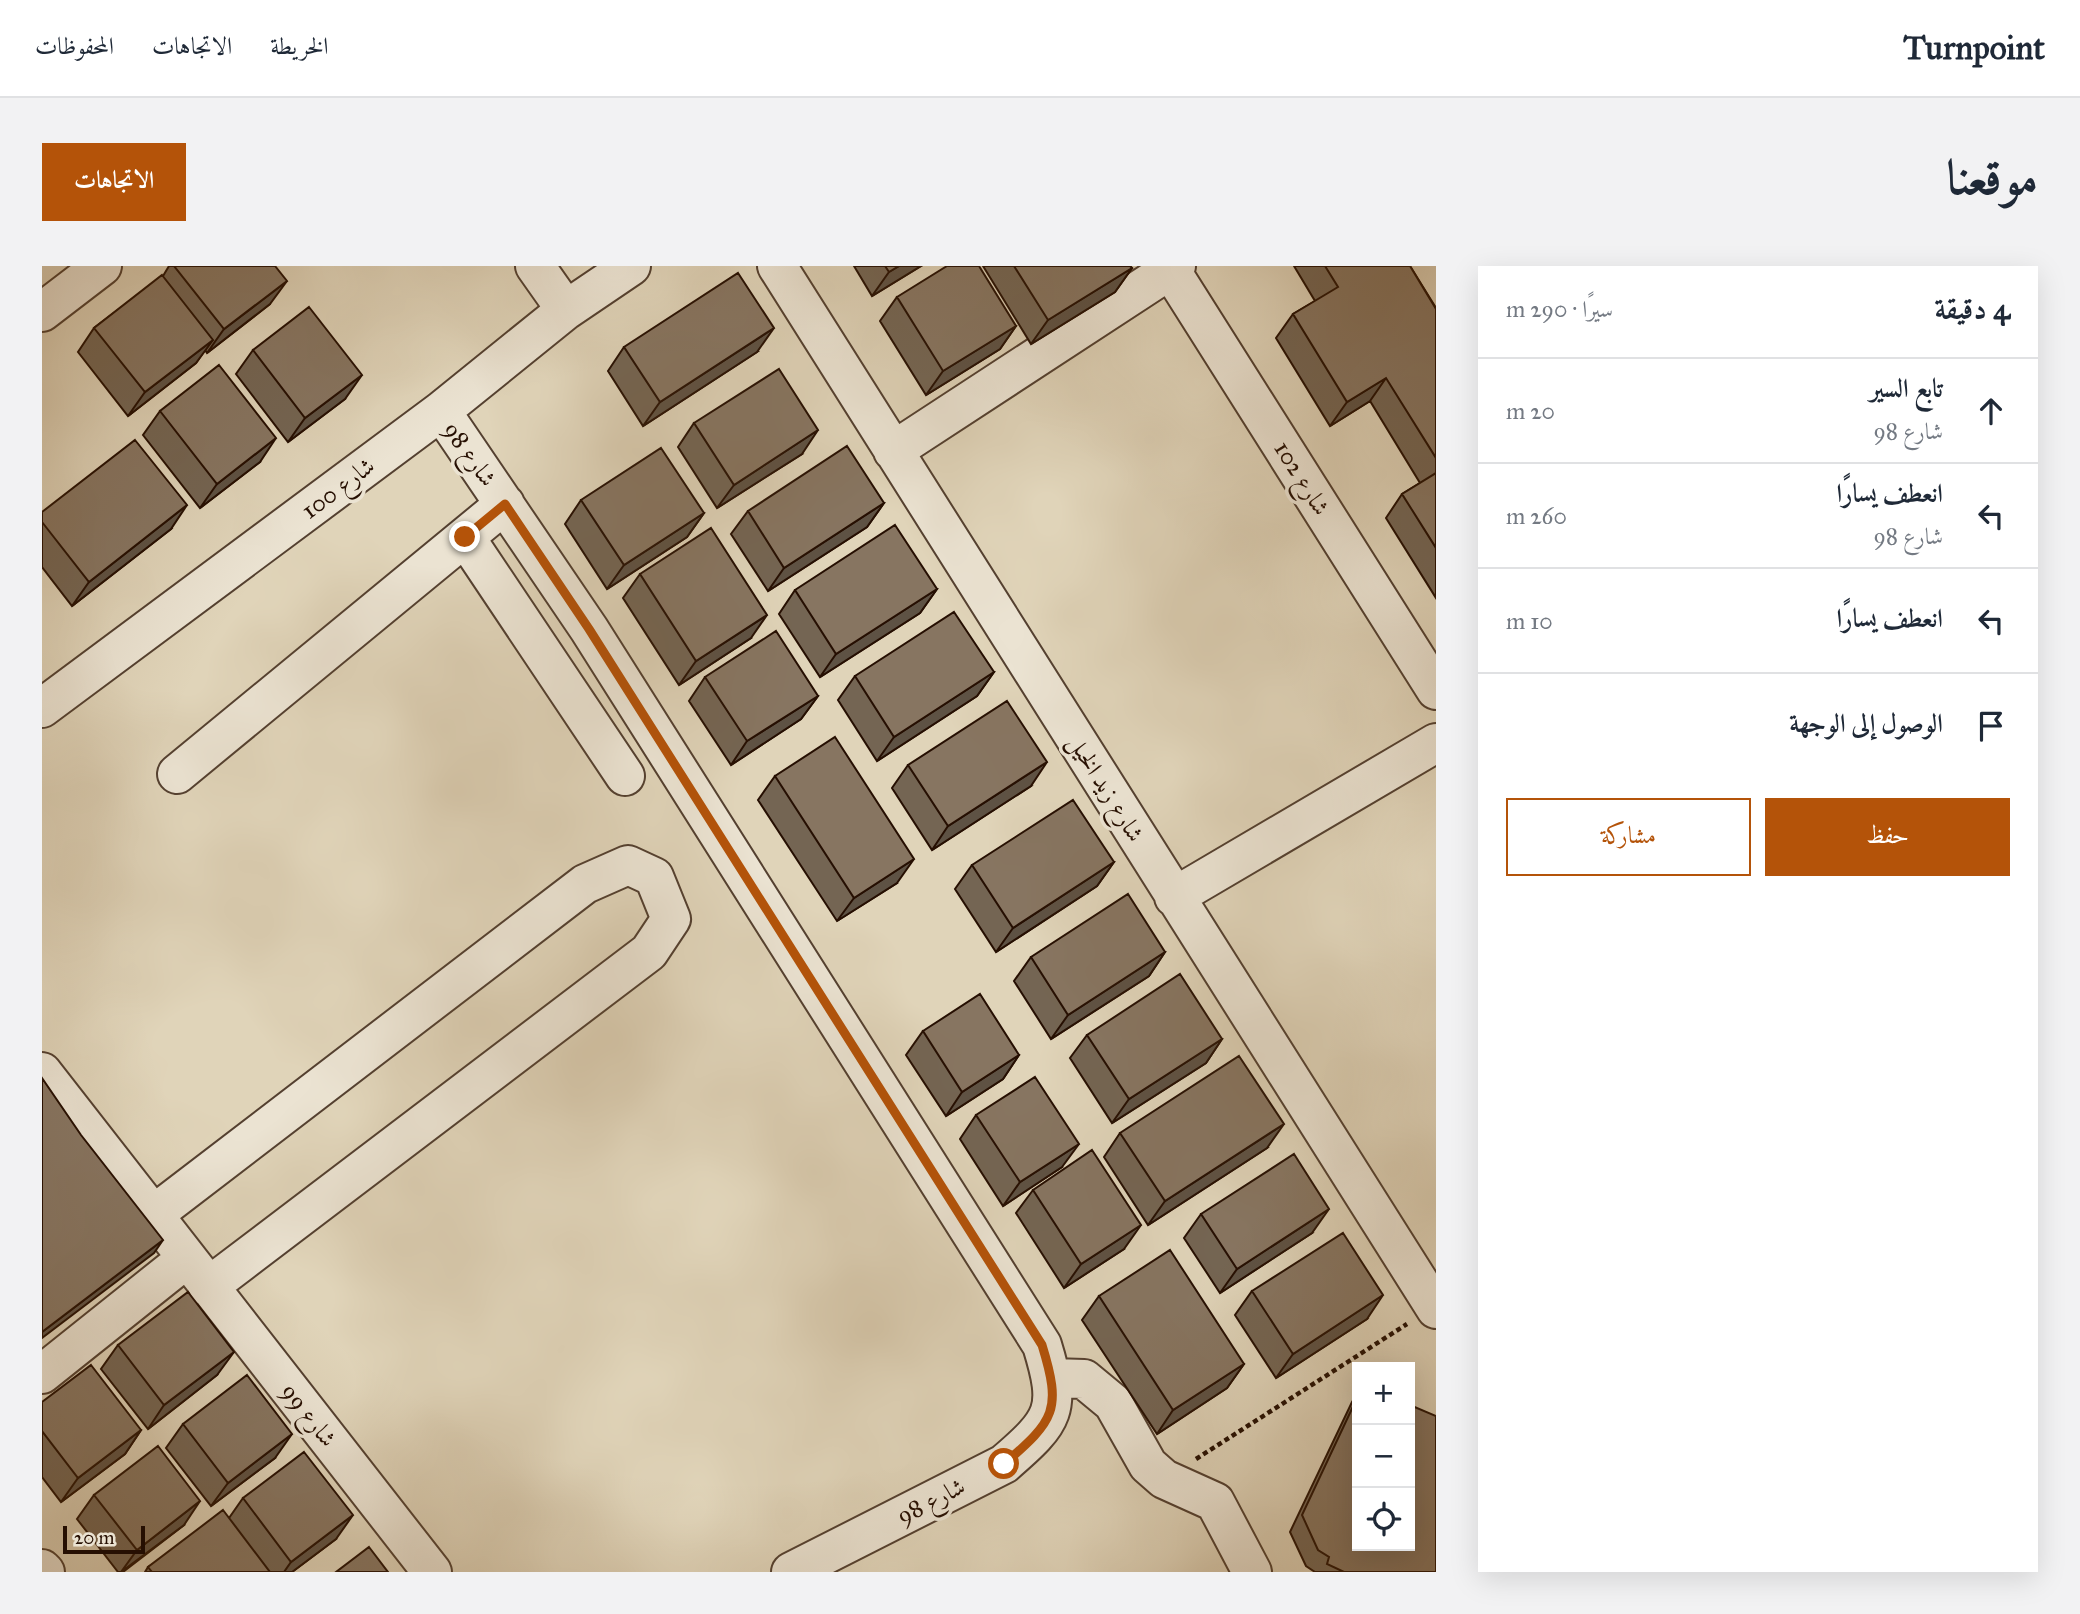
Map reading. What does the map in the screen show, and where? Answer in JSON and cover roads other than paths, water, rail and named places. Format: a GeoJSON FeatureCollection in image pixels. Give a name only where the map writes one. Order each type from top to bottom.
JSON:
{"type":"FeatureCollection","features":[{"type":"Feature","properties":{"kind":"street"},"geometry":{"type":"LineString","coordinates":[[42,312],[102,266]]}},
{"type":"Feature","properties":{"kind":"street"},"geometry":{"type":"LineString","coordinates":[[536,266],[566,310]]}},
{"type":"Feature","properties":{"kind":"street","name":"شارع 100"},"geometry":{"type":"LineString","coordinates":[[42,708],[441,411],[566,310],[631,266]]}},
{"type":"Feature","properties":{"kind":"street","name":"شارع زيد الخيل"},"geometry":{"type":"LineString","coordinates":[[777,266],[1435,1308]]}},
{"type":"Feature","properties":{"kind":"street"},"geometry":{"type":"LineString","coordinates":[[893,451],[1171,267]]}},
{"type":"Feature","properties":{"kind":"street","name":"شارع 102"},"geometry":{"type":"LineString","coordinates":[[1171,267],[1436,690]]}},
{"type":"Feature","properties":{"kind":"street","name":"شارع 98"},"geometry":{"type":"LineString","coordinates":[[441,411],[589,629],[1042,1345],[1052,1378],[1055,1404],[1034,1438],[1004,1464],[791,1572]]}},
{"type":"Feature","properties":{"kind":"street"},"geometry":{"type":"LineString","coordinates":[[177,774],[505,504]]}},
{"type":"Feature","properties":{"kind":"street"},"geometry":{"type":"LineString","coordinates":[[465,537],[625,776]]}},
{"type":"Feature","properties":{"kind":"street"},"geometry":{"type":"LineString","coordinates":[[1174,897],[1436,743]]}},
{"type":"Feature","properties":{"kind":"street"},"geometry":{"type":"LineString","coordinates":[[42,1374],[197,1273],[649,952],[671,919],[654,877],[628,865],[584,884],[153,1215]]}},
{"type":"Feature","properties":{"kind":"street","name":"شارع 99"},"geometry":{"type":"LineString","coordinates":[[42,1072],[432,1572]]}},
{"type":"Feature","properties":{"kind":"street"},"geometry":{"type":"LineString","coordinates":[[1052,1378],[1084,1379],[1113,1403],[1148,1465],[1164,1479],[1215,1502],[1252,1572]]}}]}
